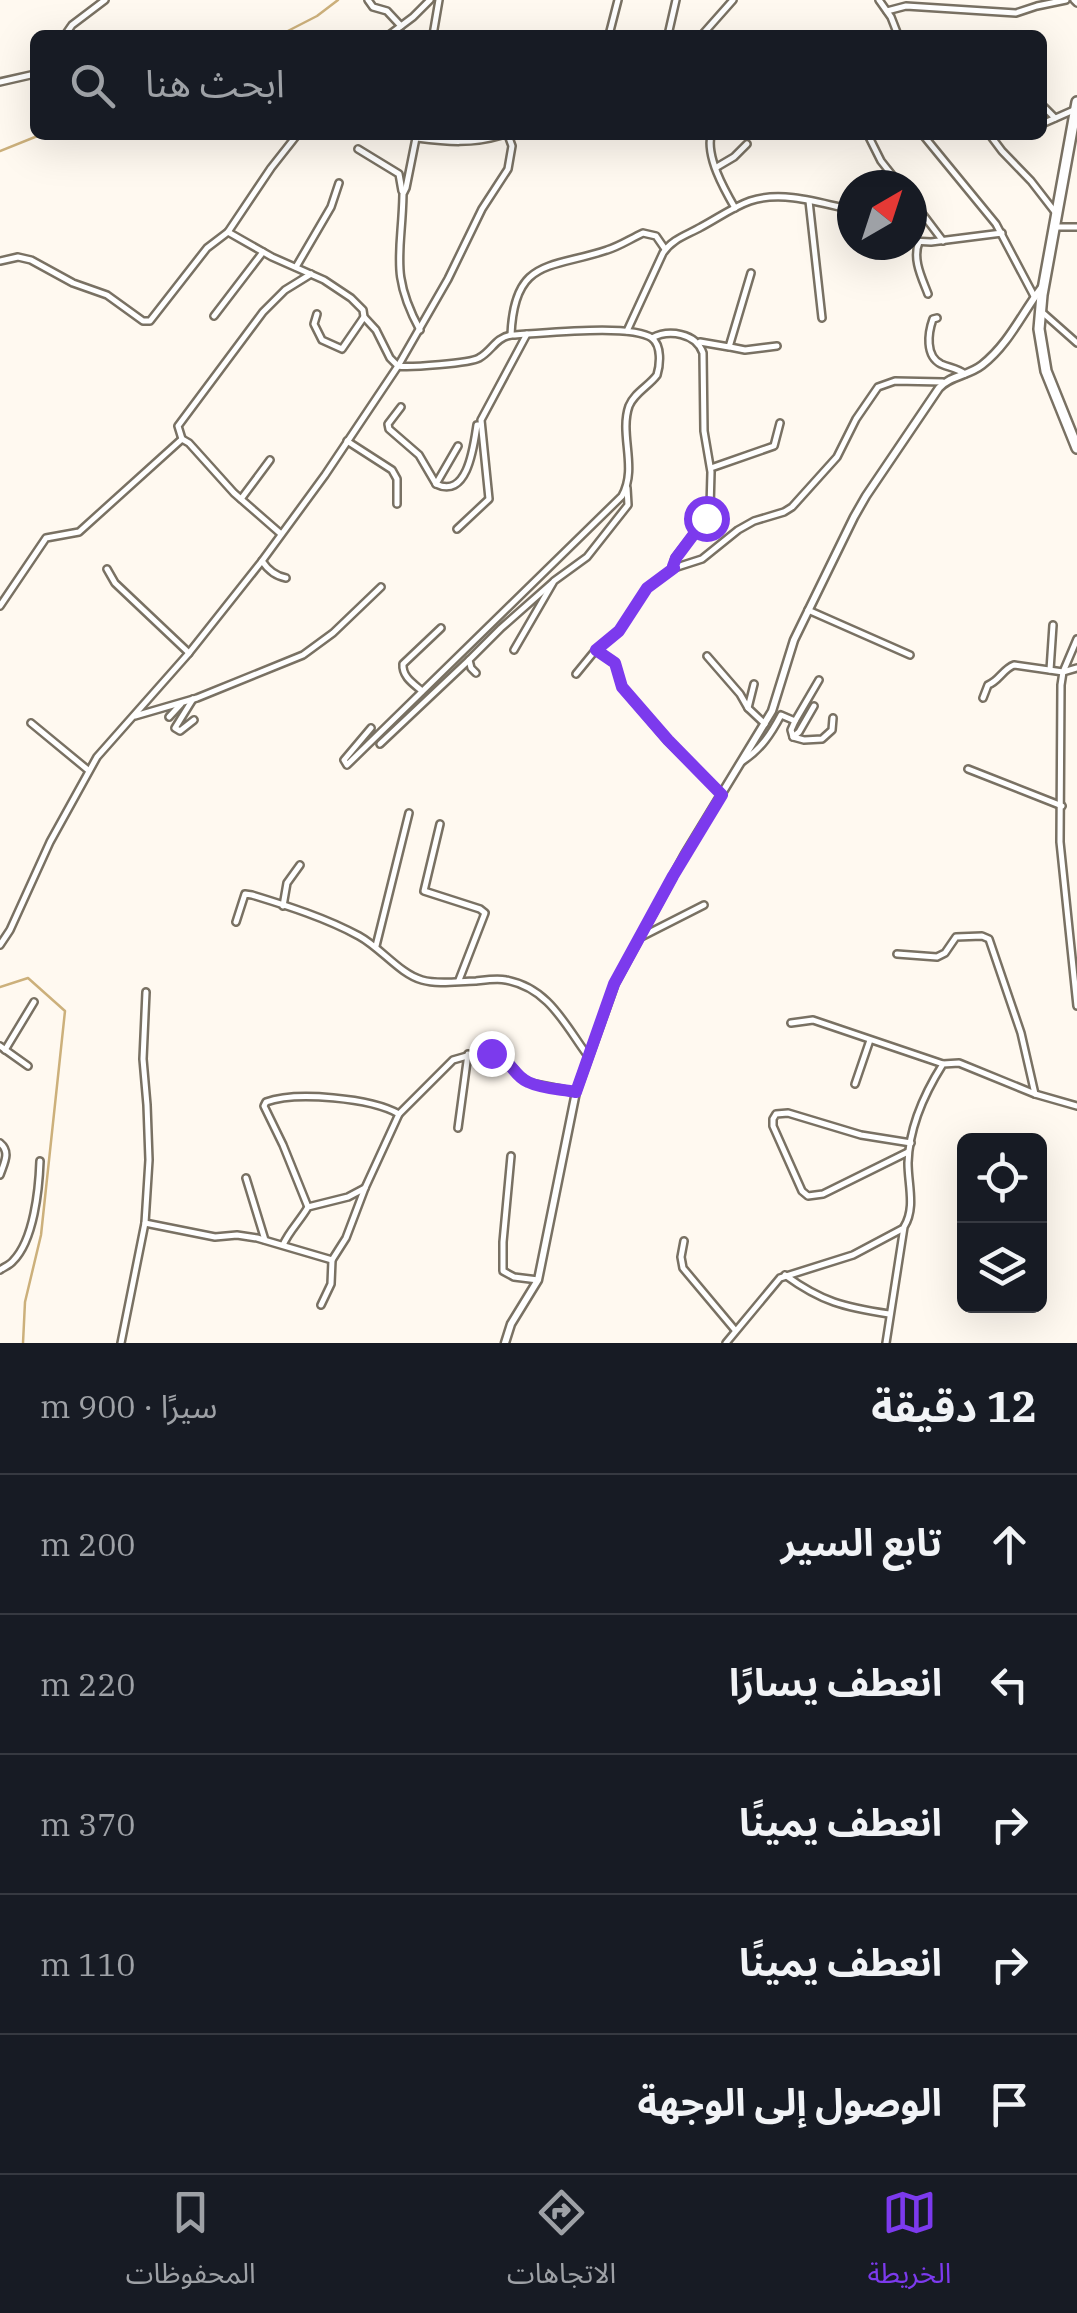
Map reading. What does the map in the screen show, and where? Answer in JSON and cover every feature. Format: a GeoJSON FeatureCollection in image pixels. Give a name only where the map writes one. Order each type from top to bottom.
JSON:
{"type":"FeatureCollection","features":[{"type":"Feature","properties":{"kind":"highway"},"geometry":{"type":"LineString","coordinates":[[1076,105],[1043,286],[1040,340],[1046,371],[1077,448]]}},
{"type":"Feature","properties":{"kind":"street"},"geometry":{"type":"LineString","coordinates":[[68,30],[104,0]]}},
{"type":"Feature","properties":{"kind":"street"},"geometry":{"type":"LineString","coordinates":[[368,0],[401,26]]}},
{"type":"Feature","properties":{"kind":"street"},"geometry":{"type":"LineString","coordinates":[[395,30],[430,0]]}},
{"type":"Feature","properties":{"kind":"street"},"geometry":{"type":"LineString","coordinates":[[433,30],[439,0]]}},
{"type":"Feature","properties":{"kind":"street"},"geometry":{"type":"LineString","coordinates":[[610,30],[618,0]]}},
{"type":"Feature","properties":{"kind":"street"},"geometry":{"type":"LineString","coordinates":[[669,30],[676,0]]}},
{"type":"Feature","properties":{"kind":"street"},"geometry":{"type":"LineString","coordinates":[[706,30],[732,0]]}},
{"type":"Feature","properties":{"kind":"street"},"geometry":{"type":"LineString","coordinates":[[879,0],[896,30]]}},
{"type":"Feature","properties":{"kind":"street"},"geometry":{"type":"LineString","coordinates":[[887,11],[906,6],[1016,14],[1066,0]]}},
{"type":"Feature","properties":{"kind":"street"},"geometry":{"type":"LineString","coordinates":[[0,82],[30,75]]}},
{"type":"Feature","properties":{"kind":"street"},"geometry":{"type":"LineString","coordinates":[[1047,122],[1076,105]]}},
{"type":"Feature","properties":{"kind":"street"},"geometry":{"type":"LineString","coordinates":[[1047,110],[1055,118]]}},
{"type":"Feature","properties":{"kind":"street"},"geometry":{"type":"LineString","coordinates":[[0,261],[18,257],[31,260],[108,296],[146,322],[207,248],[228,232],[293,140]]}},
{"type":"Feature","properties":{"kind":"street"},"geometry":{"type":"LineString","coordinates":[[402,194],[415,140]]}},
{"type":"Feature","properties":{"kind":"street"},"geometry":{"type":"LineString","coordinates":[[435,140],[483,140]]}},
{"type":"Feature","properties":{"kind":"street"},"geometry":{"type":"LineString","coordinates":[[0,946],[88,770],[262,561],[398,366],[448,280],[482,209],[508,169],[510,140]]}},
{"type":"Feature","properties":{"kind":"street"},"geometry":{"type":"LineString","coordinates":[[711,140],[734,208]]}},
{"type":"Feature","properties":{"kind":"street"},"geometry":{"type":"LineString","coordinates":[[870,140],[888,170]]}},
{"type":"Feature","properties":{"kind":"street"},"geometry":{"type":"LineString","coordinates":[[927,140],[990,215],[1034,297]]}},
{"type":"Feature","properties":{"kind":"street"},"geometry":{"type":"LineString","coordinates":[[994,140],[1057,214]]}},
{"type":"Feature","properties":{"kind":"street"},"geometry":{"type":"LineString","coordinates":[[717,167],[747,144]]}},
{"type":"Feature","properties":{"kind":"street"},"geometry":{"type":"LineString","coordinates":[[358,149],[399,174],[402,194],[398,269],[408,307],[420,330]]}},
{"type":"Feature","properties":{"kind":"street"},"geometry":{"type":"LineString","coordinates":[[296,267],[332,206],[339,183]]}},
{"type":"Feature","properties":{"kind":"street"},"geometry":{"type":"LineString","coordinates":[[627,331],[665,249],[675,240],[734,208],[762,198],[837,207]]}},
{"type":"Feature","properties":{"kind":"street"},"geometry":{"type":"LineString","coordinates":[[809,201],[822,318]]}},
{"type":"Feature","properties":{"kind":"street"},"geometry":{"type":"LineString","coordinates":[[927,220],[942,241]]}},
{"type":"Feature","properties":{"kind":"street"},"geometry":{"type":"LineString","coordinates":[[1055,227],[1077,227]]}},
{"type":"Feature","properties":{"kind":"street"},"geometry":{"type":"LineString","coordinates":[[228,232],[351,298],[363,310],[398,366],[470,362],[484,355],[499,339],[527,334],[627,331],[652,338],[666,334],[690,336],[745,350],[777,346]]}},
{"type":"Feature","properties":{"kind":"street"},"geometry":{"type":"LineString","coordinates":[[511,335],[515,299],[528,279],[544,267],[605,251],[643,233],[656,236],[665,249]]}},
{"type":"Feature","properties":{"kind":"street"},"geometry":{"type":"LineString","coordinates":[[927,242],[1002,234]]}},
{"type":"Feature","properties":{"kind":"street"},"geometry":{"type":"LineString","coordinates":[[214,316],[262,252]]}},
{"type":"Feature","properties":{"kind":"street"},"geometry":{"type":"LineString","coordinates":[[918,260],[928,294]]}},
{"type":"Feature","properties":{"kind":"street"},"geometry":{"type":"LineString","coordinates":[[729,347],[751,273]]}},
{"type":"Feature","properties":{"kind":"street"},"geometry":{"type":"LineString","coordinates":[[281,534],[182,439],[178,426],[263,312],[286,290],[312,274]]}},
{"type":"Feature","properties":{"kind":"street"},"geometry":{"type":"LineString","coordinates":[[576,674],[619,631],[647,588],[674,568],[702,559],[754,521],[792,507],[837,457],[878,387],[895,381],[943,382],[977,369],[996,353],[1043,286]]}},
{"type":"Feature","properties":{"kind":"street"},"geometry":{"type":"LineString","coordinates":[[1040,310],[1077,342]]}},
{"type":"Feature","properties":{"kind":"street"},"geometry":{"type":"LineString","coordinates":[[317,314],[314,324],[322,340],[342,349],[364,317]]}},
{"type":"Feature","properties":{"kind":"street"},"geometry":{"type":"LineString","coordinates":[[936,318],[930,328],[930,352],[936,361],[964,374]]}},
{"type":"Feature","properties":{"kind":"street"},"geometry":{"type":"LineString","coordinates":[[457,529],[488,500],[481,420],[527,334]]}},
{"type":"Feature","properties":{"kind":"street"},"geometry":{"type":"LineString","coordinates":[[380,744],[522,608],[587,556],[628,505],[629,406],[659,370],[658,350],[652,338]]}},
{"type":"Feature","properties":{"kind":"street"},"geometry":{"type":"LineString","coordinates":[[674,568],[676,558],[709,511],[712,491],[704,431],[703,353],[698,341]]}},
{"type":"Feature","properties":{"kind":"street"},"geometry":{"type":"LineString","coordinates":[[506,1343],[512,1324],[538,1280],[576,1092],[614,984],[765,724],[808,610],[866,496],[943,382]]}},
{"type":"Feature","properties":{"kind":"street"},"geometry":{"type":"LineString","coordinates":[[401,408],[388,424],[389,429],[420,455],[436,484],[448,488],[466,472],[477,425],[481,424]]}},
{"type":"Feature","properties":{"kind":"street"},"geometry":{"type":"LineString","coordinates":[[711,468],[774,446],[780,423]]}},
{"type":"Feature","properties":{"kind":"street"},"geometry":{"type":"LineString","coordinates":[[0,606],[46,538],[80,532],[182,439]]}},
{"type":"Feature","properties":{"kind":"street"},"geometry":{"type":"LineString","coordinates":[[348,440],[392,470],[397,479],[397,504]]}},
{"type":"Feature","properties":{"kind":"street"},"geometry":{"type":"LineString","coordinates":[[436,484],[458,446]]}},
{"type":"Feature","properties":{"kind":"street"},"geometry":{"type":"LineString","coordinates":[[241,499],[270,460]]}},
{"type":"Feature","properties":{"kind":"street"},"geometry":{"type":"LineString","coordinates":[[371,728],[344,760],[347,765],[614,506],[627,485]]}},
{"type":"Feature","properties":{"kind":"street"},"geometry":{"type":"LineString","coordinates":[[262,561],[279,577],[286,578]]}},
{"type":"Feature","properties":{"kind":"street"},"geometry":{"type":"LineString","coordinates":[[107,568],[115,583],[189,653]]}},
{"type":"Feature","properties":{"kind":"street"},"geometry":{"type":"LineString","coordinates":[[514,650],[554,581]]}},
{"type":"Feature","properties":{"kind":"street"},"geometry":{"type":"LineString","coordinates":[[132,717],[193,699],[303,655],[333,633],[381,587]]}},
{"type":"Feature","properties":{"kind":"street"},"geometry":{"type":"LineString","coordinates":[[808,610],[910,655]]}},
{"type":"Feature","properties":{"kind":"street"},"geometry":{"type":"LineString","coordinates":[[1050,670],[1053,624]]}},
{"type":"Feature","properties":{"kind":"street"},"geometry":{"type":"LineString","coordinates":[[422,692],[410,682],[403,664],[441,628]]}},
{"type":"Feature","properties":{"kind":"street"},"geometry":{"type":"LineString","coordinates":[[1077,639],[1063,672],[1060,842],[1077,1006]]}},
{"type":"Feature","properties":{"kind":"street"},"geometry":{"type":"LineString","coordinates":[[596,650],[615,663],[622,687],[722,795]]}},
{"type":"Feature","properties":{"kind":"street"},"geometry":{"type":"LineString","coordinates":[[706,656],[765,724]]}},
{"type":"Feature","properties":{"kind":"street"},"geometry":{"type":"LineString","coordinates":[[470,660],[470,668],[476,673]]}},
{"type":"Feature","properties":{"kind":"street"},"geometry":{"type":"LineString","coordinates":[[984,698],[988,685],[1014,665],[1063,672],[1077,668]]}},
{"type":"Feature","properties":{"kind":"street"},"geometry":{"type":"LineString","coordinates":[[793,738],[795,721],[820,680]]}},
{"type":"Feature","properties":{"kind":"street"},"geometry":{"type":"LineString","coordinates":[[748,708],[754,684]]}},
{"type":"Feature","properties":{"kind":"street"},"geometry":{"type":"LineString","coordinates":[[193,699],[175,728],[180,731],[194,720]]}},
{"type":"Feature","properties":{"kind":"street"},"geometry":{"type":"LineString","coordinates":[[169,716],[183,702]]}},
{"type":"Feature","properties":{"kind":"street"},"geometry":{"type":"LineString","coordinates":[[793,738],[814,706]]}},
{"type":"Feature","properties":{"kind":"street"},"geometry":{"type":"LineString","coordinates":[[743,761],[770,736],[781,715],[795,721]]}},
{"type":"Feature","properties":{"kind":"street"},"geometry":{"type":"LineString","coordinates":[[793,738],[822,740],[832,730],[833,718]]}},
{"type":"Feature","properties":{"kind":"street"},"geometry":{"type":"LineString","coordinates":[[31,723],[88,770]]}},
{"type":"Feature","properties":{"kind":"street"},"geometry":{"type":"LineString","coordinates":[[968,770],[1062,806]]}},
{"type":"Feature","properties":{"kind":"street"},"geometry":{"type":"LineString","coordinates":[[376,947],[409,813]]}},
{"type":"Feature","properties":{"kind":"street"},"geometry":{"type":"LineString","coordinates":[[440,824],[424,892],[485,913],[458,981]]}},
{"type":"Feature","properties":{"kind":"street"},"geometry":{"type":"LineString","coordinates":[[283,906],[287,883],[300,865]]}},
{"type":"Feature","properties":{"kind":"street"},"geometry":{"type":"LineString","coordinates":[[236,922],[245,894],[340,926],[420,980],[505,980],[525,986],[561,1014],[588,1056]]}},
{"type":"Feature","properties":{"kind":"street"},"geometry":{"type":"LineString","coordinates":[[638,938],[704,905]]}},
{"type":"Feature","properties":{"kind":"street"},"geometry":{"type":"LineString","coordinates":[[897,954],[937,958],[956,938],[989,938],[1021,1033],[1035,1094]]}},
{"type":"Feature","properties":{"kind":"street"},"geometry":{"type":"LineString","coordinates":[[121,1343],[145,1222],[149,1160],[142,1058],[146,992]]}},
{"type":"Feature","properties":{"kind":"street"},"geometry":{"type":"LineString","coordinates":[[28,1066],[3,1048],[34,1002]]}},
{"type":"Feature","properties":{"kind":"street"},"geometry":{"type":"LineString","coordinates":[[791,1022],[812,1020],[944,1064],[959,1063],[1035,1094],[1077,1106]]}},
{"type":"Feature","properties":{"kind":"street"},"geometry":{"type":"LineString","coordinates":[[855,1084],[870,1040]]}},
{"type":"Feature","properties":{"kind":"street"},"geometry":{"type":"LineString","coordinates":[[322,1305],[331,1284],[332,1260],[346,1238],[399,1114],[453,1060],[481,1052],[496,1054],[530,1083],[576,1092]]}},
{"type":"Feature","properties":{"kind":"street"},"geometry":{"type":"LineString","coordinates":[[458,1128],[468,1054]]}},
{"type":"Feature","properties":{"kind":"street"},"geometry":{"type":"LineString","coordinates":[[886,1343],[904,1228],[911,1210],[911,1143],[918,1112],[944,1064]]}},
{"type":"Feature","properties":{"kind":"street"},"geometry":{"type":"LineString","coordinates":[[308,1207],[264,1106],[266,1102],[279,1097],[306,1096],[382,1106],[399,1114]]}},
{"type":"Feature","properties":{"kind":"street"},"geometry":{"type":"LineString","coordinates":[[910,1152],[823,1194],[808,1196],[802,1191],[772,1119],[776,1114],[788,1113],[861,1134],[911,1143]]}},
{"type":"Feature","properties":{"kind":"street"},"geometry":{"type":"LineString","coordinates":[[0,1143],[7,1154],[0,1175]]}},
{"type":"Feature","properties":{"kind":"street"},"geometry":{"type":"LineString","coordinates":[[511,1156],[503,1271],[514,1277],[538,1280]]}},
{"type":"Feature","properties":{"kind":"street"},"geometry":{"type":"LineString","coordinates":[[0,1270],[14,1261],[26,1236],[39,1197],[40,1161]]}},
{"type":"Feature","properties":{"kind":"street"},"geometry":{"type":"LineString","coordinates":[[246,1178],[265,1240]]}},
{"type":"Feature","properties":{"kind":"street"},"geometry":{"type":"LineString","coordinates":[[308,1207],[328,1204],[365,1188]]}},
{"type":"Feature","properties":{"kind":"street"},"geometry":{"type":"LineString","coordinates":[[283,1246],[308,1207]]}},
{"type":"Feature","properties":{"kind":"street"},"geometry":{"type":"LineString","coordinates":[[145,1222],[214,1237],[265,1240],[332,1260]]}},
{"type":"Feature","properties":{"kind":"street"},"geometry":{"type":"LineString","coordinates":[[726,1343],[785,1275],[853,1255],[904,1228]]}},
{"type":"Feature","properties":{"kind":"street"},"geometry":{"type":"LineString","coordinates":[[684,1241],[683,1268],[736,1330]]}},
{"type":"Feature","properties":{"kind":"street"},"geometry":{"type":"LineString","coordinates":[[785,1275],[828,1302],[889,1314]]}},
{"type":"Feature","properties":{"kind":"waterway"},"geometry":{"type":"LineString","coordinates":[[290,30],[338,0]]}},
{"type":"Feature","properties":{"kind":"waterway"},"geometry":{"type":"LineString","coordinates":[[0,151],[30,139]]}},
{"type":"Feature","properties":{"kind":"waterway"},"geometry":{"type":"LineString","coordinates":[[0,987],[28,978],[65,1011],[41,1235],[25,1302],[23,1343]]}},
{"type":"Feature","properties":{"kind":"route"},"geometry":{"type":"LineString","coordinates":[[491,1053],[506,1060],[530,1083],[576,1092],[614,984],[722,795],[622,687],[618,666],[596,650],[627,622],[647,588],[674,568],[676,558],[706,518]]}}]}
